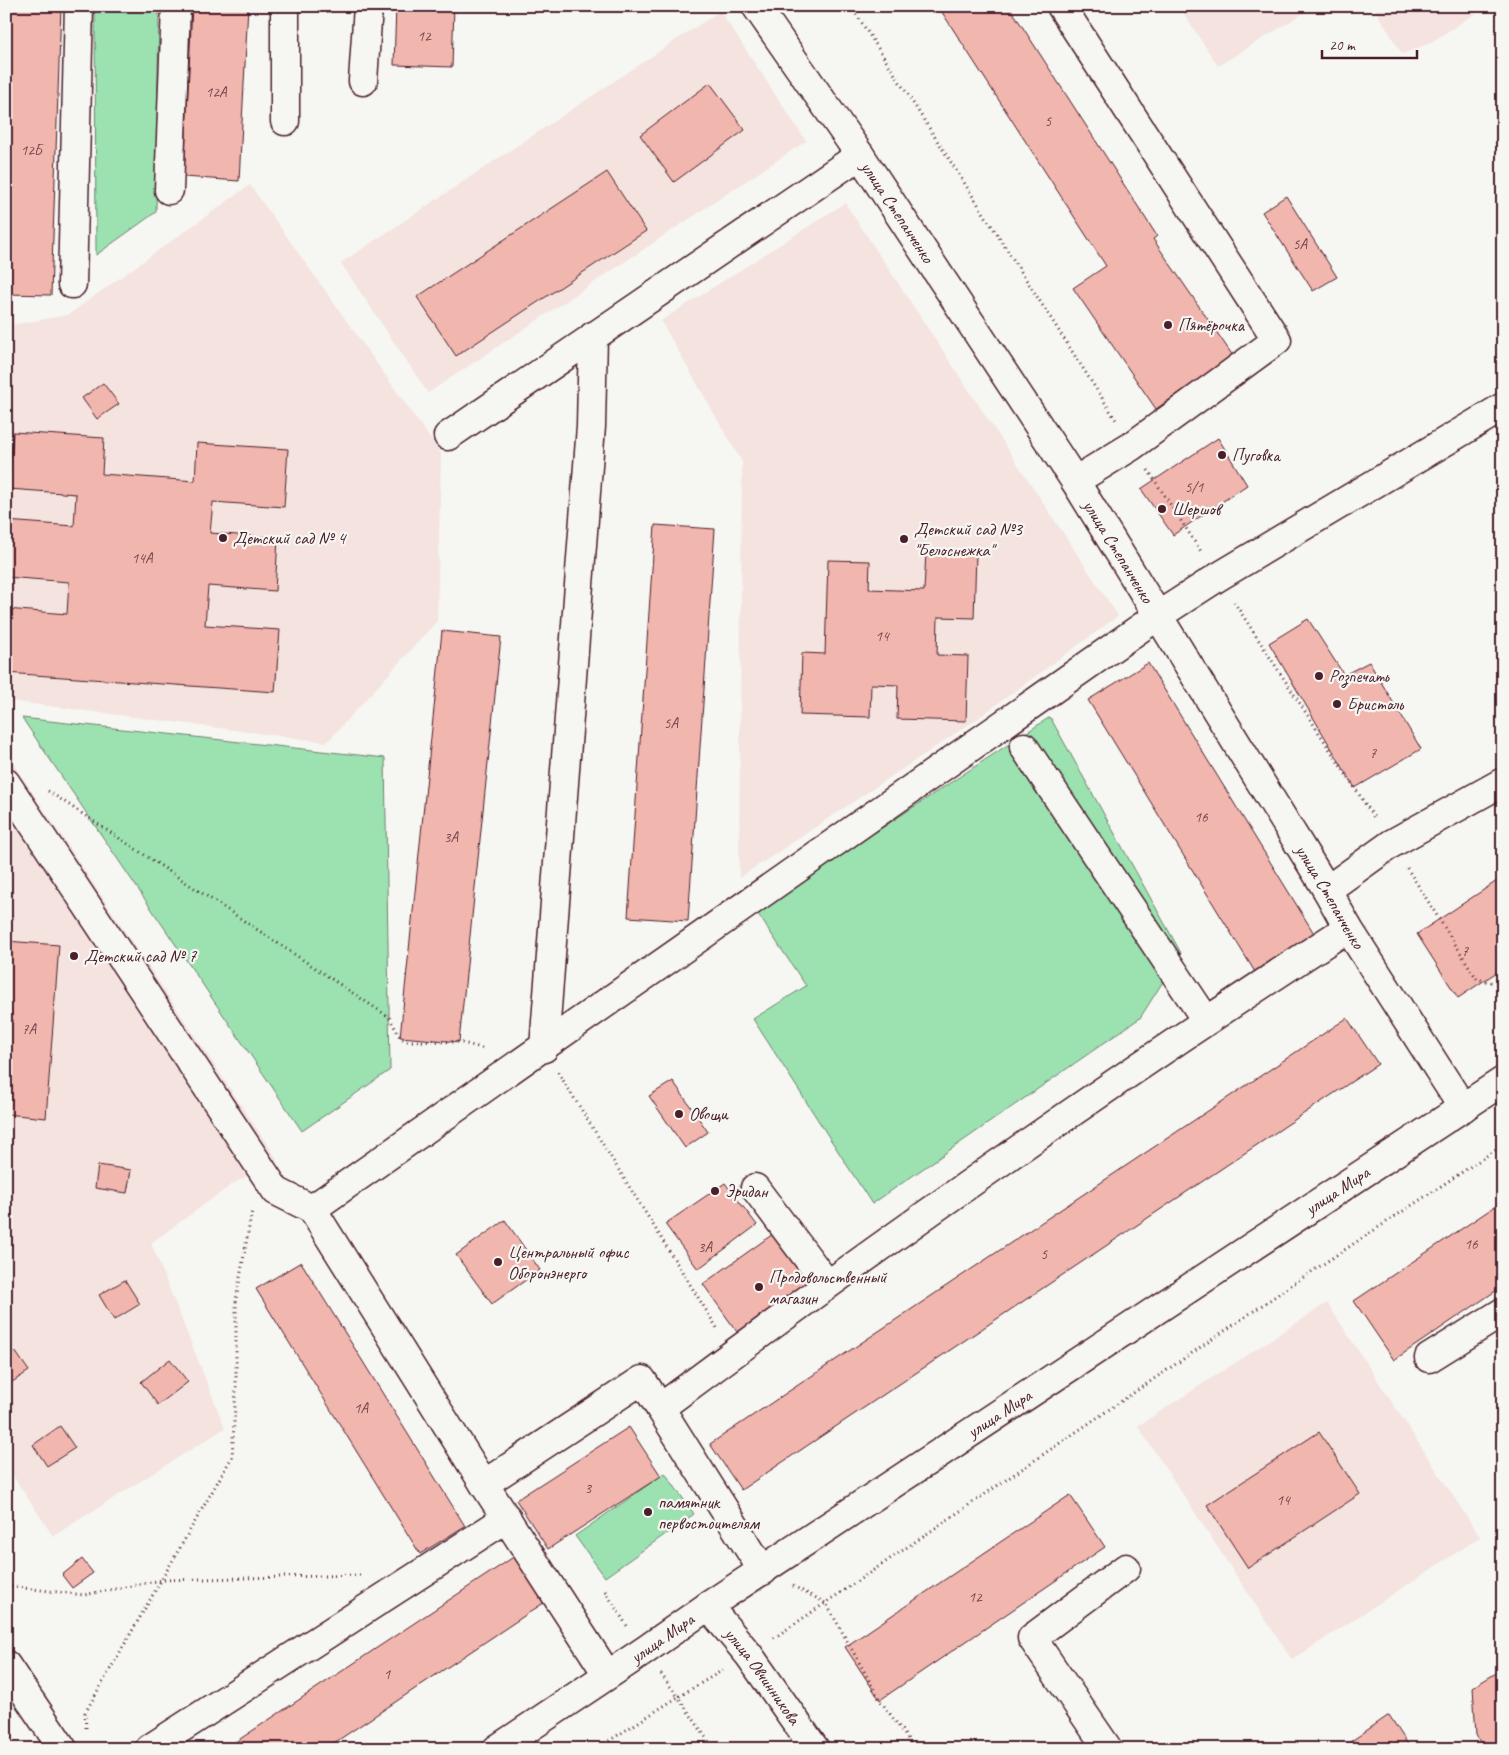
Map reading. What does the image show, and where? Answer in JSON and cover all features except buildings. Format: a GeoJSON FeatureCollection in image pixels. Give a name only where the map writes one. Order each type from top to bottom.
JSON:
{"type":"FeatureCollection","features":[{"type":"Feature","properties":{"kind":"street"},"geometry":{"type":"LineString","coordinates":[[72,284],[79,6]]}},
{"type":"Feature","properties":{"kind":"street"},"geometry":{"type":"LineString","coordinates":[[169,190],[176,6]]}},
{"type":"Feature","properties":{"kind":"street"},"geometry":{"type":"LineString","coordinates":[[286,6],[286,121]]}},
{"type":"Feature","properties":{"kind":"street"},"geometry":{"type":"LineString","coordinates":[[363,81],[368,6]]}},
{"type":"Feature","properties":{"kind":"street","name":"улица Степанченко"},"geometry":{"type":"LineString","coordinates":[[756,6],[860,155],[1075,481],[1327,890],[1348,928],[1463,1108]]}},
{"type":"Feature","properties":{"kind":"street"},"geometry":{"type":"LineString","coordinates":[[1061,6],[1277,340],[1132,446],[1075,481]]}},
{"type":"Feature","properties":{"kind":"street"},"geometry":{"type":"LineString","coordinates":[[448,436],[860,155]]}},
{"type":"Feature","properties":{"kind":"street"},"geometry":{"type":"LineString","coordinates":[[534,1054],[591,426],[593,336]]}},
{"type":"Feature","properties":{"kind":"street"},"geometry":{"type":"LineString","coordinates":[[312,1210],[1159,615],[1218,577],[1503,407]]}},
{"type":"Feature","properties":{"kind":"street"},"geometry":{"type":"LineString","coordinates":[[1024,747],[1206,1020]]}},
{"type":"Feature","properties":{"kind":"street"},"geometry":{"type":"LineString","coordinates":[[1327,890],[1392,844],[1503,782]]}},
{"type":"Feature","properties":{"kind":"street"},"geometry":{"type":"LineString","coordinates":[[6,783],[276,1191],[312,1210],[484,1484],[607,1674]]}},
{"type":"Feature","properties":{"kind":"street"},"geometry":{"type":"LineString","coordinates":[[660,1408],[827,1284],[1206,1020],[1348,928]]}},
{"type":"Feature","properties":{"kind":"street","name":"улица Мира"},"geometry":{"type":"LineString","coordinates":[[497,1749],[607,1674],[644,1652],[708,1606],[1503,1082]]}},
{"type":"Feature","properties":{"kind":"street"},"geometry":{"type":"LineString","coordinates":[[755,1188],[827,1284]]}},
{"type":"Feature","properties":{"kind":"street"},"geometry":{"type":"LineString","coordinates":[[1429,1358],[1503,1312]]}},
{"type":"Feature","properties":{"kind":"street"},"geometry":{"type":"LineString","coordinates":[[484,1484],[642,1380],[763,1571]]}},
{"type":"Feature","properties":{"kind":"street"},"geometry":{"type":"LineString","coordinates":[[149,1749],[507,1518]]}},
{"type":"Feature","properties":{"kind":"street"},"geometry":{"type":"LineString","coordinates":[[1108,1749],[1032,1638],[1126,1568]]}},
{"type":"Feature","properties":{"kind":"street","name":"улица Овчинникова"},"geometry":{"type":"LineString","coordinates":[[708,1606],[749,1655],[815,1749]]}},
{"type":"Feature","properties":{"kind":"street"},"geometry":{"type":"LineString","coordinates":[[6,1665],[63,1749]]}},
{"type":"Feature","properties":{"kind":"path"},"geometry":{"type":"LineString","coordinates":[[851,6],[1132,446],[1392,844],[1477,979],[1503,985]]}},
{"type":"Feature","properties":{"kind":"path"},"geometry":{"type":"LineString","coordinates":[[40,785],[389,1017],[400,1037],[406,1040],[459,1042],[534,1054],[733,1353]]}},
{"type":"Feature","properties":{"kind":"path"},"geometry":{"type":"LineString","coordinates":[[596,1749],[749,1655],[1302,1278],[1503,1145]]}},
{"type":"Feature","properties":{"kind":"path"},"geometry":{"type":"LineString","coordinates":[[86,1731],[85,1713],[232,1458],[236,1388],[236,1300],[252,1211],[276,1191]]}},
{"type":"Feature","properties":{"kind":"path"},"geometry":{"type":"LineString","coordinates":[[763,1571],[826,1602],[880,1700],[915,1749]]}},
{"type":"Feature","properties":{"kind":"path"},"geometry":{"type":"LineString","coordinates":[[6,1586],[84,1594],[162,1580],[370,1575]]}},
{"type":"Feature","properties":{"kind":"path"},"geometry":{"type":"LineString","coordinates":[[605,1591],[644,1652],[714,1749]]}},
{"type":"Feature","properties":{"kind":"shaded area"},"geometry":{"type":"Polygon","coordinates":[[[1179,6],[1315,6],[1218,66],[1179,6]]]}},
{"type":"Feature","properties":{"kind":"shaded area"},"geometry":{"type":"Polygon","coordinates":[[[1373,6],[1487,6],[1428,44],[1402,54],[1373,6]]]}},
{"type":"Feature","properties":{"kind":"shaded area"},"geometry":{"type":"Polygon","coordinates":[[[720,11],[806,141],[428,393],[341,263],[720,11]]]}},
{"type":"Feature","properties":{"kind":"shaded area","name":"Детский сад № 4"},"geometry":{"type":"Polygon","coordinates":[[[250,185],[441,454],[437,621],[327,742],[10,701],[6,695],[6,326],[68,315],[250,185]]]}},
{"type":"Feature","properties":{"kind":"shaded area","name":"Детский сад №3 \"Белоснежка\""},"geometry":{"type":"Polygon","coordinates":[[[845,203],[1118,616],[974,721],[739,878],[742,462],[661,321],[845,203]]]}},
{"type":"Feature","properties":{"kind":"shaded area","name":"Детский сад № 7"},"geometry":{"type":"Polygon","coordinates":[[[6,753],[277,1159],[231,1185],[151,1243],[225,1428],[53,1536],[6,1465],[6,753]]]}},
{"type":"Feature","properties":{"kind":"shaded area"},"geometry":{"type":"Polygon","coordinates":[[[1327,1303],[1480,1537],[1292,1660],[1138,1426],[1327,1303]]]}},
{"type":"Feature","properties":{"kind":"green space"},"geometry":{"type":"Polygon","coordinates":[[[95,6],[159,6],[156,212],[96,255],[95,6]]]}},
{"type":"Feature","properties":{"kind":"green space"},"geometry":{"type":"Polygon","coordinates":[[[1050,717],[1181,953],[1140,1018],[872,1204],[753,1019],[806,986],[756,911],[1050,717]]]}},
{"type":"Feature","properties":{"kind":"green space"},"geometry":{"type":"Polygon","coordinates":[[[22,718],[385,758],[390,1070],[302,1131],[22,718]]]}},
{"type":"Feature","properties":{"kind":"green space"},"geometry":{"type":"Polygon","coordinates":[[[665,1473],[694,1514],[605,1577],[575,1536],[665,1473]]]}},
{"type":"Feature","properties":{"kind":"place","name":"Пятёрочка"},"geometry":{"type":"Point","coordinates":[1168,325]}},
{"type":"Feature","properties":{"kind":"place","name":"Пуговка"},"geometry":{"type":"Point","coordinates":[1222,455]}},
{"type":"Feature","properties":{"kind":"place","name":"Шершов"},"geometry":{"type":"Point","coordinates":[1162,509]}},
{"type":"Feature","properties":{"kind":"place","name":"Детский сад № 4"},"geometry":{"type":"Point","coordinates":[223,538]}},
{"type":"Feature","properties":{"kind":"place","name":"Детский сад №3 \"Белоснежка\""},"geometry":{"type":"Point","coordinates":[904,539]}},
{"type":"Feature","properties":{"kind":"place","name":"Розпечать"},"geometry":{"type":"Point","coordinates":[1319,676]}},
{"type":"Feature","properties":{"kind":"place","name":"Бристоль"},"geometry":{"type":"Point","coordinates":[1337,704]}},
{"type":"Feature","properties":{"kind":"place","name":"Детский сад № 7"},"geometry":{"type":"Point","coordinates":[74,956]}},
{"type":"Feature","properties":{"kind":"place","name":"Овощи"},"geometry":{"type":"Point","coordinates":[679,1114]}},
{"type":"Feature","properties":{"kind":"place","name":"Эридан"},"geometry":{"type":"Point","coordinates":[715,1191]}},
{"type":"Feature","properties":{"kind":"place","name":"Центральный офис Оборонэнерго"},"geometry":{"type":"Point","coordinates":[498,1262]}},
{"type":"Feature","properties":{"kind":"place","name":"Продовольственный магазин"},"geometry":{"type":"Point","coordinates":[759,1287]}},
{"type":"Feature","properties":{"kind":"place","name":"памятник первостоителям"},"geometry":{"type":"Point","coordinates":[648,1512]}}]}
